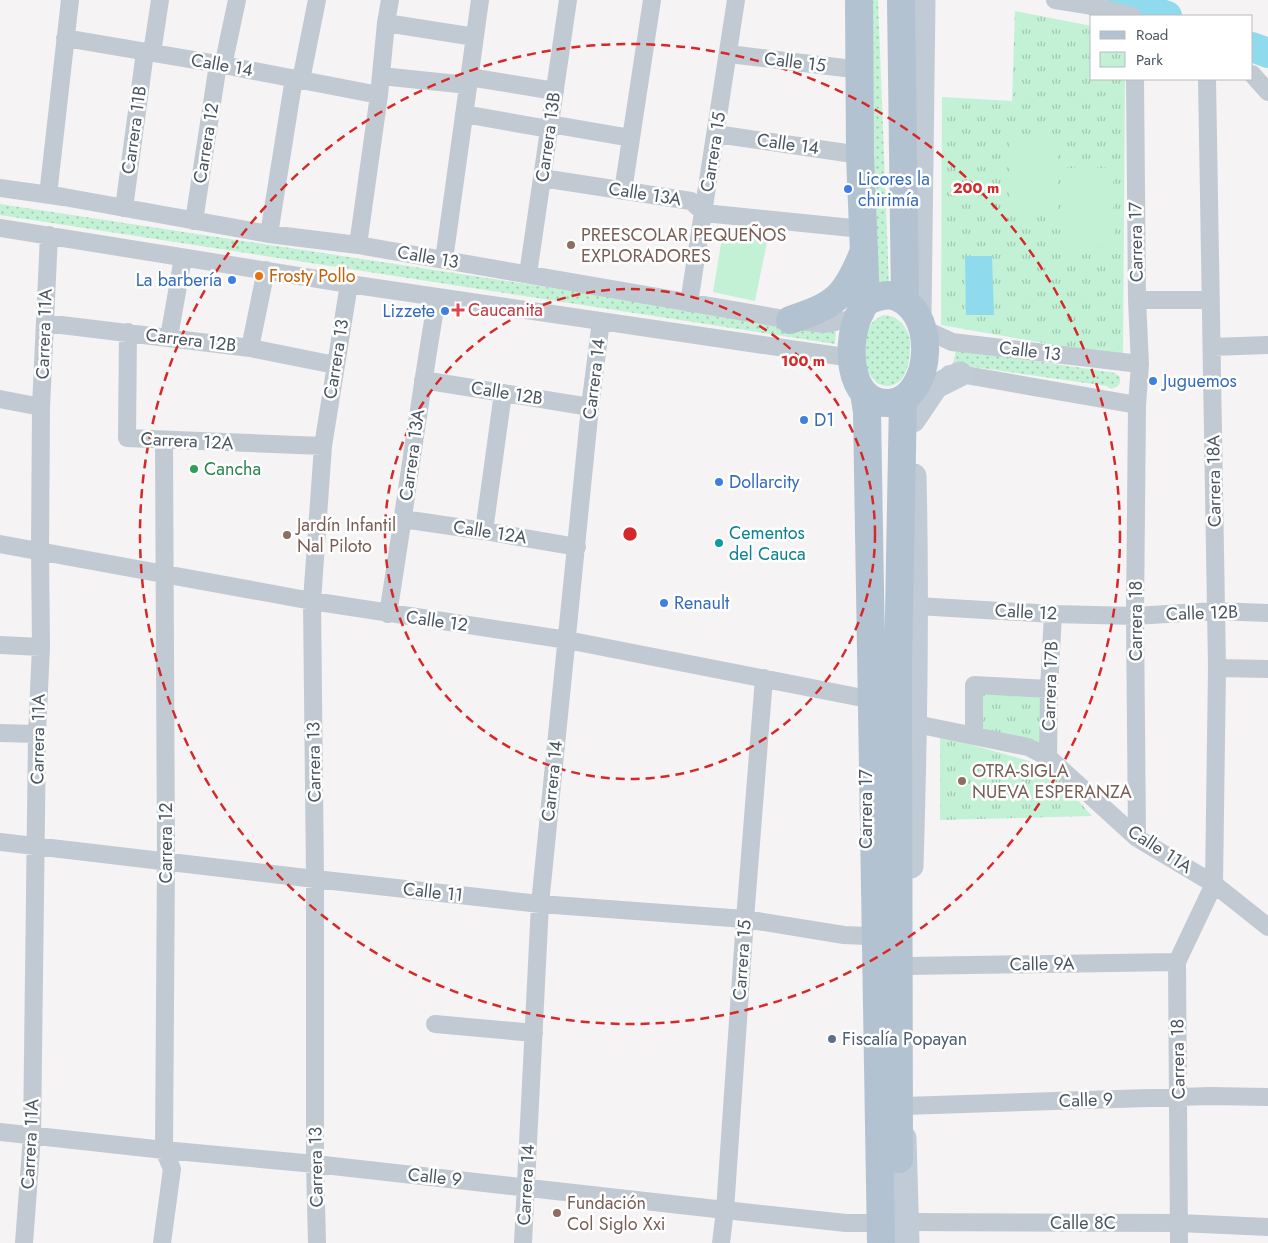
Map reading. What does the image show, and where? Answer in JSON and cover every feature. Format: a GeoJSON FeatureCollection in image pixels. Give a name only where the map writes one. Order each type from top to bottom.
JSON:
{"type":"FeatureCollection","features":[{"type":"Feature","properties":{"kind":"main road"},"geometry":{"type":"LineString","coordinates":[[859,0],[861,70],[860,155],[864,239],[861,310],[852,340],[857,375],[877,401],[892,403],[936,386],[960,374]]}},
{"type":"Feature","properties":{"kind":"main road"},"geometry":{"type":"LineString","coordinates":[[901,0],[916,316],[924,358],[914,394],[916,606],[906,668],[916,724],[904,1106],[903,1232]]}},
{"type":"Feature","properties":{"kind":"main road"},"geometry":{"type":"LineString","coordinates":[[916,316],[923,0]]}},
{"type":"Feature","properties":{"kind":"main road"},"geometry":{"type":"LineString","coordinates":[[790,320],[814,312],[841,295],[855,274],[864,239]]}},
{"type":"Feature","properties":{"kind":"main road"},"geometry":{"type":"LineString","coordinates":[[861,310],[879,296],[889,295],[898,297],[916,316]]}},
{"type":"Feature","properties":{"kind":"main road","name":"Carrera 17"},"geometry":{"type":"LineString","coordinates":[[857,375],[867,412],[873,1236]]}},
{"type":"Feature","properties":{"kind":"main road","name":"Carrera 17"},"geometry":{"type":"LineString","coordinates":[[903,1232],[906,668],[914,394]]}},
{"type":"Feature","properties":{"kind":"main road","name":"Carrera 17"},"geometry":{"type":"LineString","coordinates":[[869,699],[867,936],[873,1236]]}},
{"type":"Feature","properties":{"kind":"street"},"geometry":{"type":"LineString","coordinates":[[48,195],[70,0]]}},
{"type":"Feature","properties":{"kind":"street","name":"Carrera 11B"},"geometry":{"type":"LineString","coordinates":[[124,208],[149,53],[160,0]]}},
{"type":"Feature","properties":{"kind":"street","name":"Carrera 12"},"geometry":{"type":"LineString","coordinates":[[194,221],[221,65],[237,0]]}},
{"type":"Feature","properties":{"kind":"street"},"geometry":{"type":"LineString","coordinates":[[269,234],[298,79],[317,0]]}},
{"type":"Feature","properties":{"kind":"street"},"geometry":{"type":"LineString","coordinates":[[358,245],[390,0]]}},
{"type":"Feature","properties":{"kind":"street"},"geometry":{"type":"LineString","coordinates":[[444,260],[480,0]]}},
{"type":"Feature","properties":{"kind":"street","name":"Carrera 13B"},"geometry":{"type":"LineString","coordinates":[[528,274],[568,0]]}},
{"type":"Feature","properties":{"kind":"street"},"geometry":{"type":"LineString","coordinates":[[623,191],[652,0]]}},
{"type":"Feature","properties":{"kind":"street","name":"Carrera 15"},"geometry":{"type":"LineString","coordinates":[[689,303],[736,0]]}},
{"type":"Feature","properties":{"kind":"street"},"geometry":{"type":"LineString","coordinates":[[1055,0],[1087,5],[1128,15]]}},
{"type":"Feature","properties":{"kind":"street"},"geometry":{"type":"LineString","coordinates":[[386,23],[475,37]]}},
{"type":"Feature","properties":{"kind":"street","name":"Calle 14"},"geometry":{"type":"LineString","coordinates":[[65,38],[379,95]]}},
{"type":"Feature","properties":{"kind":"street","name":"Calle 15"},"geometry":{"type":"LineString","coordinates":[[729,54],[861,70]]}},
{"type":"Feature","properties":{"kind":"street"},"geometry":{"type":"LineString","coordinates":[[1253,75],[1268,92]]}},
{"type":"Feature","properties":{"kind":"street"},"geometry":{"type":"LineString","coordinates":[[381,76],[469,81],[555,90]]}},
{"type":"Feature","properties":{"kind":"street","name":"Carrera 17"},"geometry":{"type":"LineString","coordinates":[[1135,80],[1137,300],[1140,364],[1137,405]]}},
{"type":"Feature","properties":{"kind":"street","name":"Carrera 18A"},"geometry":{"type":"LineString","coordinates":[[1207,80],[1217,668],[1214,884]]}},
{"type":"Feature","properties":{"kind":"street"},"geometry":{"type":"LineString","coordinates":[[464,114],[632,138]]}},
{"type":"Feature","properties":{"kind":"street","name":"Calle 14"},"geometry":{"type":"LineString","coordinates":[[716,134],[860,155]]}},
{"type":"Feature","properties":{"kind":"street","name":"Calle 13A"},"geometry":{"type":"LineString","coordinates":[[542,178],[691,202],[704,213],[864,239]]}},
{"type":"Feature","properties":{"kind":"street","name":"Calle 13"},"geometry":{"type":"LineString","coordinates":[[0,188],[269,234],[358,245],[790,320],[825,324],[861,310]]}},
{"type":"Feature","properties":{"kind":"street"},"geometry":{"type":"LineString","coordinates":[[0,228],[601,322],[857,375]]}},
{"type":"Feature","properties":{"kind":"street","name":"Carrera 11A"},"geometry":{"type":"LineString","coordinates":[[24,1243],[32,1136],[41,647],[41,407],[48,235]]}},
{"type":"Feature","properties":{"kind":"street"},"geometry":{"type":"LineString","coordinates":[[169,337],[183,258]]}},
{"type":"Feature","properties":{"kind":"street"},"geometry":{"type":"LineString","coordinates":[[250,348],[266,270]]}},
{"type":"Feature","properties":{"kind":"street","name":"Carrera 13"},"geometry":{"type":"LineString","coordinates":[[317,1243],[312,601],[323,446],[349,284]]}},
{"type":"Feature","properties":{"kind":"street","name":"Carrera 13A"},"geometry":{"type":"LineString","coordinates":[[388,614],[437,297]]}},
{"type":"Feature","properties":{"kind":"street"},"geometry":{"type":"LineString","coordinates":[[1137,300],[1211,300]]}},
{"type":"Feature","properties":{"kind":"street","name":"Calle 13"},"geometry":{"type":"LineString","coordinates":[[916,316],[952,342],[1140,364]]}},
{"type":"Feature","properties":{"kind":"street","name":"Carrera 14"},"geometry":{"type":"LineString","coordinates":[[523,1243],[540,904],[590,407],[601,322]]}},
{"type":"Feature","properties":{"kind":"street","name":"Carrera 12B"},"geometry":{"type":"LineString","coordinates":[[45,323],[250,348],[335,364]]}},
{"type":"Feature","properties":{"kind":"street","name":"Carrera 12A"},"geometry":{"type":"LineString","coordinates":[[128,332],[127,438],[323,446]]}},
{"type":"Feature","properties":{"kind":"street"},"geometry":{"type":"LineString","coordinates":[[1212,346],[1268,345]]}},
{"type":"Feature","properties":{"kind":"street","name":"Calle 13"},"geometry":{"type":"LineString","coordinates":[[914,394],[960,374],[1137,405]]}},
{"type":"Feature","properties":{"kind":"street","name":"Calle 12B"},"geometry":{"type":"LineString","coordinates":[[423,380],[590,407]]}},
{"type":"Feature","properties":{"kind":"street"},"geometry":{"type":"LineString","coordinates":[[484,531],[503,392]]}},
{"type":"Feature","properties":{"kind":"street"},"geometry":{"type":"LineString","coordinates":[[0,399],[41,407]]}},
{"type":"Feature","properties":{"kind":"street","name":"Carrera 18"},"geometry":{"type":"LineString","coordinates":[[1137,405],[1135,616],[1137,838]]}},
{"type":"Feature","properties":{"kind":"street","name":"Carrera 12"},"geometry":{"type":"LineString","coordinates":[[162,1243],[172,1169],[164,1150],[166,862],[164,440]]}},
{"type":"Feature","properties":{"kind":"street","name":"Calle 12A"},"geometry":{"type":"LineString","coordinates":[[403,519],[577,547]]}},
{"type":"Feature","properties":{"kind":"street","name":"Calle 12"},"geometry":{"type":"LineString","coordinates":[[0,544],[388,614],[567,640],[869,699]]}},
{"type":"Feature","properties":{"kind":"street","name":"Calle 12"},"geometry":{"type":"LineString","coordinates":[[916,606],[1053,614],[1135,616]]}},
{"type":"Feature","properties":{"kind":"street","name":"Calle 12B"},"geometry":{"type":"LineString","coordinates":[[1135,616],[1215,611],[1268,613]]}},
{"type":"Feature","properties":{"kind":"street","name":"Carrera 17B"},"geometry":{"type":"LineString","coordinates":[[1048,757],[1053,614]]}},
{"type":"Feature","properties":{"kind":"street"},"geometry":{"type":"LineString","coordinates":[[0,645],[41,647]]}},
{"type":"Feature","properties":{"kind":"street"},"geometry":{"type":"LineString","coordinates":[[1217,668],[1268,669]]}},
{"type":"Feature","properties":{"kind":"street","name":"Carrera 15"},"geometry":{"type":"LineString","coordinates":[[720,1243],[725,1210],[764,678]]}},
{"type":"Feature","properties":{"kind":"street"},"geometry":{"type":"LineString","coordinates":[[974,735],[974,685],[1049,690]]}},
{"type":"Feature","properties":{"kind":"street","name":"Calle 11A"},"geometry":{"type":"LineString","coordinates":[[916,724],[1028,747],[1048,757],[1137,838],[1214,884],[1268,927]]}},
{"type":"Feature","properties":{"kind":"street"},"geometry":{"type":"LineString","coordinates":[[0,733],[38,734]]}},
{"type":"Feature","properties":{"kind":"street","name":"Calle 11"},"geometry":{"type":"LineString","coordinates":[[0,842],[540,904],[745,919],[844,935],[867,936]]}},
{"type":"Feature","properties":{"kind":"street","name":"Carrera 18"},"geometry":{"type":"LineString","coordinates":[[1179,1243],[1177,962],[1214,884]]}},
{"type":"Feature","properties":{"kind":"street","name":"Calle 9A"},"geometry":{"type":"LineString","coordinates":[[908,966],[1177,962]]}},
{"type":"Feature","properties":{"kind":"street"},"geometry":{"type":"LineString","coordinates":[[435,1024],[534,1033]]}},
{"type":"Feature","properties":{"kind":"street","name":"Calle 9"},"geometry":{"type":"LineString","coordinates":[[904,1106],[1268,1096]]}},
{"type":"Feature","properties":{"kind":"street","name":"Calle 9"},"geometry":{"type":"LineString","coordinates":[[0,1132],[315,1164],[846,1223],[873,1236]]}},
{"type":"Feature","properties":{"kind":"street","name":"Calle 8C"},"geometry":{"type":"LineString","coordinates":[[903,1232],[1179,1223],[1268,1227]]}},
{"type":"Feature","properties":{"kind":"green space"},"geometry":{"type":"Polygon","coordinates":[[[869,0],[878,0],[889,286],[877,286],[869,0]]]}},
{"type":"Feature","properties":{"kind":"green space"},"geometry":{"type":"Polygon","coordinates":[[[1015,11],[1090,26],[1090,80],[1125,80],[1123,357],[941,325],[942,97],[1012,101],[1015,11]]]}},
{"type":"Feature","properties":{"kind":"green space"},"geometry":{"type":"Polygon","coordinates":[[[1009,136],[1057,136],[1057,215],[1010,215],[1009,136]]]}},
{"type":"Feature","properties":{"kind":"green space"},"geometry":{"type":"Polygon","coordinates":[[[1065,168],[1113,168],[1114,246],[1067,247],[1065,168]]]}},
{"type":"Feature","properties":{"kind":"green space"},"geometry":{"type":"Polygon","coordinates":[[[0,204],[836,331],[835,344],[0,215],[0,204]]]}},
{"type":"Feature","properties":{"kind":"green space"},"geometry":{"type":"Polygon","coordinates":[[[723,232],[767,242],[755,301],[713,292],[723,232]]]}},
{"type":"Feature","properties":{"kind":"green space"},"geometry":{"type":"Polygon","coordinates":[[[884,315],[896,318],[901,322],[907,332],[910,344],[909,362],[903,378],[899,382],[888,386],[877,383],[874,380],[865,364],[864,354],[864,344],[870,326],[876,319],[884,315]]]}},
{"type":"Feature","properties":{"kind":"green space"},"geometry":{"type":"Polygon","coordinates":[[[956,349],[1115,373],[1120,377],[1120,382],[1118,386],[1111,389],[1107,386],[953,364],[956,349]]]}},
{"type":"Feature","properties":{"kind":"green space"},"geometry":{"type":"Polygon","coordinates":[[[980,692],[1042,696],[1041,745],[981,729],[980,692]]]}},
{"type":"Feature","properties":{"kind":"green space"},"geometry":{"type":"Polygon","coordinates":[[[940,736],[1047,766],[1092,816],[940,820],[940,736]]]}},
{"type":"Feature","properties":{"kind":"water"},"geometry":{"type":"Polygon","coordinates":[[[965,256],[992,256],[994,315],[966,315],[965,256]]]}},
{"type":"Feature","properties":{"kind":"waterway"},"geometry":{"type":"LineString","coordinates":[[1121,0],[1164,15]]}},
{"type":"Feature","properties":{"kind":"waterway"},"geometry":{"type":"LineString","coordinates":[[1253,47],[1268,53]]}},
{"type":"Feature","properties":{"kind":"place","name":"Licores la chirimía"},"geometry":{"type":"Point","coordinates":[848,189]}},
{"type":"Feature","properties":{"kind":"place","name":"PREESCOLAR PEQUEÑOS EXPLORADORES"},"geometry":{"type":"Point","coordinates":[571,245]}},
{"type":"Feature","properties":{"kind":"place","name":"Frosty Pollo"},"geometry":{"type":"Point","coordinates":[259,276]}},
{"type":"Feature","properties":{"kind":"place","name":"La barbería"},"geometry":{"type":"Point","coordinates":[232,280]}},
{"type":"Feature","properties":{"kind":"place","name":"Caucanita"},"geometry":{"type":"Point","coordinates":[458,310]}},
{"type":"Feature","properties":{"kind":"place","name":"Lizzete"},"geometry":{"type":"Point","coordinates":[445,311]}},
{"type":"Feature","properties":{"kind":"place","name":"Juguemos"},"geometry":{"type":"Point","coordinates":[1153,381]}},
{"type":"Feature","properties":{"kind":"place","name":"D1"},"geometry":{"type":"Point","coordinates":[804,420]}},
{"type":"Feature","properties":{"kind":"place","name":"Cancha"},"geometry":{"type":"Point","coordinates":[194,469]}},
{"type":"Feature","properties":{"kind":"place","name":"Dollarcity"},"geometry":{"type":"Point","coordinates":[719,482]}},
{"type":"Feature","properties":{"kind":"place","name":"Jardín Infantil Nal Piloto"},"geometry":{"type":"Point","coordinates":[287,535]}},
{"type":"Feature","properties":{"kind":"place","name":"Cementos del Cauca"},"geometry":{"type":"Point","coordinates":[719,543]}},
{"type":"Feature","properties":{"kind":"place","name":"Renault"},"geometry":{"type":"Point","coordinates":[664,603]}},
{"type":"Feature","properties":{"kind":"place","name":"OTRA-SIGLA NUEVA ESPERANZA"},"geometry":{"type":"Point","coordinates":[962,781]}},
{"type":"Feature","properties":{"kind":"place","name":"Fiscalía Popayan"},"geometry":{"type":"Point","coordinates":[832,1039]}},
{"type":"Feature","properties":{"kind":"place","name":"Fundación Col Siglo Xxi"},"geometry":{"type":"Point","coordinates":[557,1213]}}]}
